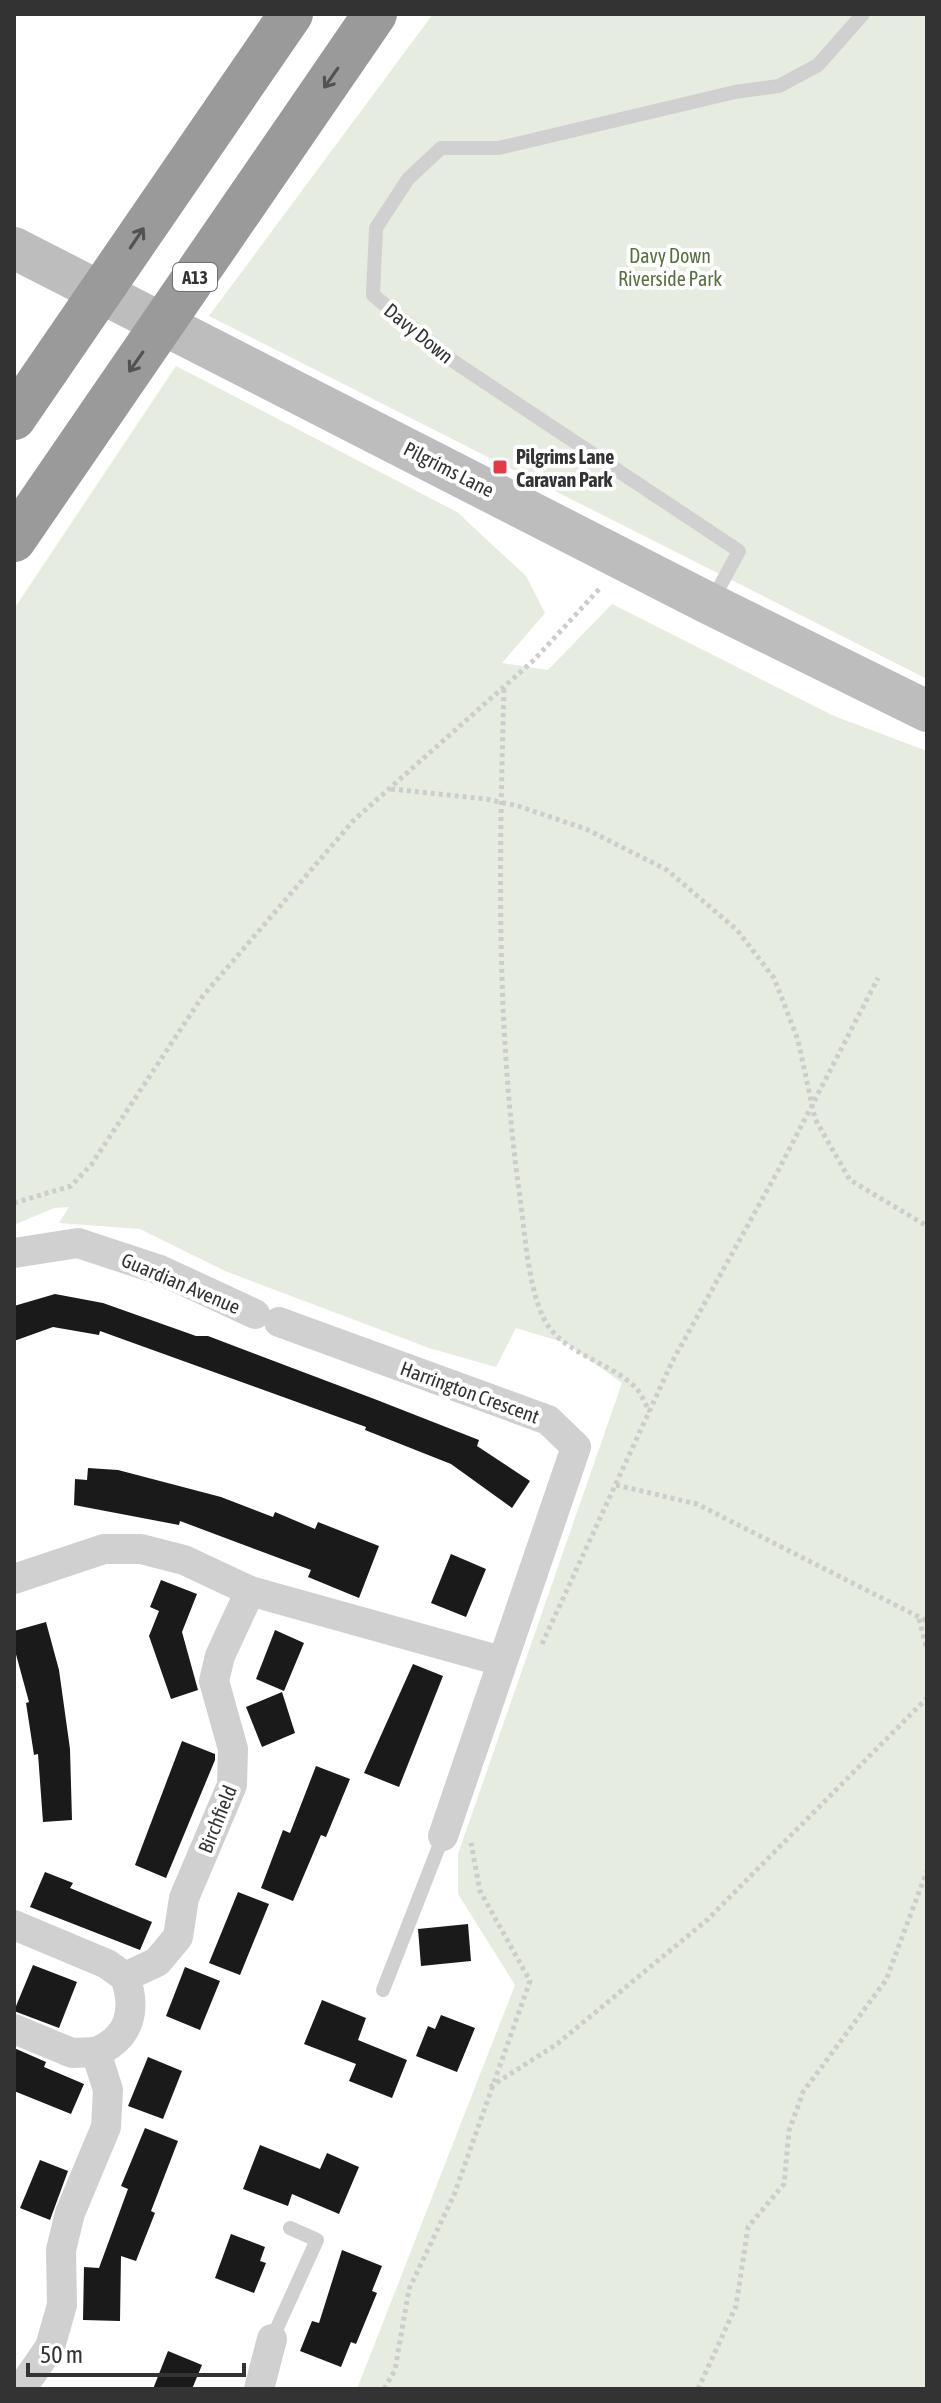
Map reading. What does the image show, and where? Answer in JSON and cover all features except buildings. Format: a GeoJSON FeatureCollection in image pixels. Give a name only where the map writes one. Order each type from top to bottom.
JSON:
{"type":"FeatureCollection","features":[{"type":"Feature","properties":{"kind":"highway"},"geometry":{"type":"LineString","coordinates":[[14,418],[291,14]]}},
{"type":"Feature","properties":{"kind":"highway","name":"A13"},"geometry":{"type":"LineString","coordinates":[[14,540],[375,14]]}},
{"type":"Feature","properties":{"kind":"main road","name":"Pilgrims Lane"},"geometry":{"type":"LineString","coordinates":[[15,249],[301,392],[710,604],[927,711]]}},
{"type":"Feature","properties":{"kind":"street","name":"Guardian Avenue"},"geometry":{"type":"LineString","coordinates":[[14,1253],[78,1243],[160,1270],[267,1318]]}},
{"type":"Feature","properties":{"kind":"street","name":"Harrington Crescent"},"geometry":{"type":"LineString","coordinates":[[267,1318],[548,1420],[576,1447],[501,1661],[456,1838]]}},
{"type":"Feature","properties":{"kind":"street"},"geometry":{"type":"LineString","coordinates":[[14,1579],[104,1549],[141,1549],[184,1560],[250,1591],[501,1661]]}},
{"type":"Feature","properties":{"kind":"street","name":"Birchfield"},"geometry":{"type":"LineString","coordinates":[[125,1977],[157,1962],[178,1937],[184,1898],[232,1785],[233,1749],[214,1681],[220,1656],[250,1591]]}},
{"type":"Feature","properties":{"kind":"street"},"geometry":{"type":"LineString","coordinates":[[14,1925],[107,1964],[125,1977],[132,2009],[128,2025],[120,2038],[96,2052],[72,2053],[14,2029]]}},
{"type":"Feature","properties":{"kind":"street"},"geometry":{"type":"LineString","coordinates":[[21,2389],[50,2347],[62,2305],[61,2250],[70,2213],[106,2127],[108,2090],[96,2052]]}},
{"type":"Feature","properties":{"kind":"street"},"geometry":{"type":"LineString","coordinates":[[259,2389],[272,2339]]}},
{"type":"Feature","properties":{"kind":"lane","name":"Davy Down"},"geometry":{"type":"LineString","coordinates":[[710,604],[739,551],[453,361],[373,295],[376,228],[408,179],[441,148],[499,148],[735,92],[779,86],[818,65],[863,14]]}},
{"type":"Feature","properties":{"kind":"lane"},"geometry":{"type":"LineString","coordinates":[[383,1990],[456,1838]]}},
{"type":"Feature","properties":{"kind":"lane"},"geometry":{"type":"LineString","coordinates":[[272,2339],[317,2240],[290,2228]]}},
{"type":"Feature","properties":{"kind":"path"},"geometry":{"type":"LineString","coordinates":[[14,1203],[71,1186],[91,1165],[202,997],[354,820],[534,660],[609,578]]}},
{"type":"Feature","properties":{"kind":"path"},"geometry":{"type":"LineString","coordinates":[[504,688],[498,906],[501,1030],[514,1158],[529,1258],[543,1318],[566,1343],[636,1387],[651,1413]]}},
{"type":"Feature","properties":{"kind":"path"},"geometry":{"type":"LineString","coordinates":[[389,789],[500,802],[586,829],[667,870],[737,930],[774,978],[798,1040],[815,1119],[850,1180],[927,1226]]}},
{"type":"Feature","properties":{"kind":"path"},"geometry":{"type":"LineString","coordinates":[[540,1647],[672,1362],[780,1167],[878,978]]}},
{"type":"Feature","properties":{"kind":"path"},"geometry":{"type":"LineString","coordinates":[[616,1485],[697,1504],[927,1621]]}},
{"type":"Feature","properties":{"kind":"path"},"geometry":{"type":"LineString","coordinates":[[919,1618],[927,1650]]}},
{"type":"Feature","properties":{"kind":"path"},"geometry":{"type":"LineString","coordinates":[[490,2087],[557,2044],[707,1920],[927,1698]]}},
{"type":"Feature","properties":{"kind":"path"},"geometry":{"type":"LineString","coordinates":[[384,2389],[395,2370],[409,2289],[454,2195],[530,1981],[480,1891],[456,1838]]}},
{"type":"Feature","properties":{"kind":"path"},"geometry":{"type":"LineString","coordinates":[[698,2389],[736,2306],[748,2227],[784,2184],[789,2131],[803,2092],[886,1980],[927,1871]]}},
{"type":"Feature","properties":{"kind":"green space","name":"Davy Down Riverside Park"},"geometry":{"type":"Polygon","coordinates":[[[433,14],[927,14],[927,679],[209,316],[433,14]]]}},
{"type":"Feature","properties":{"kind":"green space"},"geometry":{"type":"Polygon","coordinates":[[[176,366],[457,512],[526,576],[545,613],[502,663],[548,670],[612,604],[834,716],[927,751],[927,2389],[357,2389],[515,1985],[458,1894],[458,1854],[622,1383],[566,1343],[516,1328],[496,1367],[429,1348],[225,1271],[140,1229],[59,1223],[69,1207],[54,1208],[14,1225],[14,609],[176,366]]]}},
{"type":"Feature","properties":{"kind":"place","name":"Pilgrims Lane Caravan Park"},"geometry":{"type":"Point","coordinates":[500,467]}}]}
